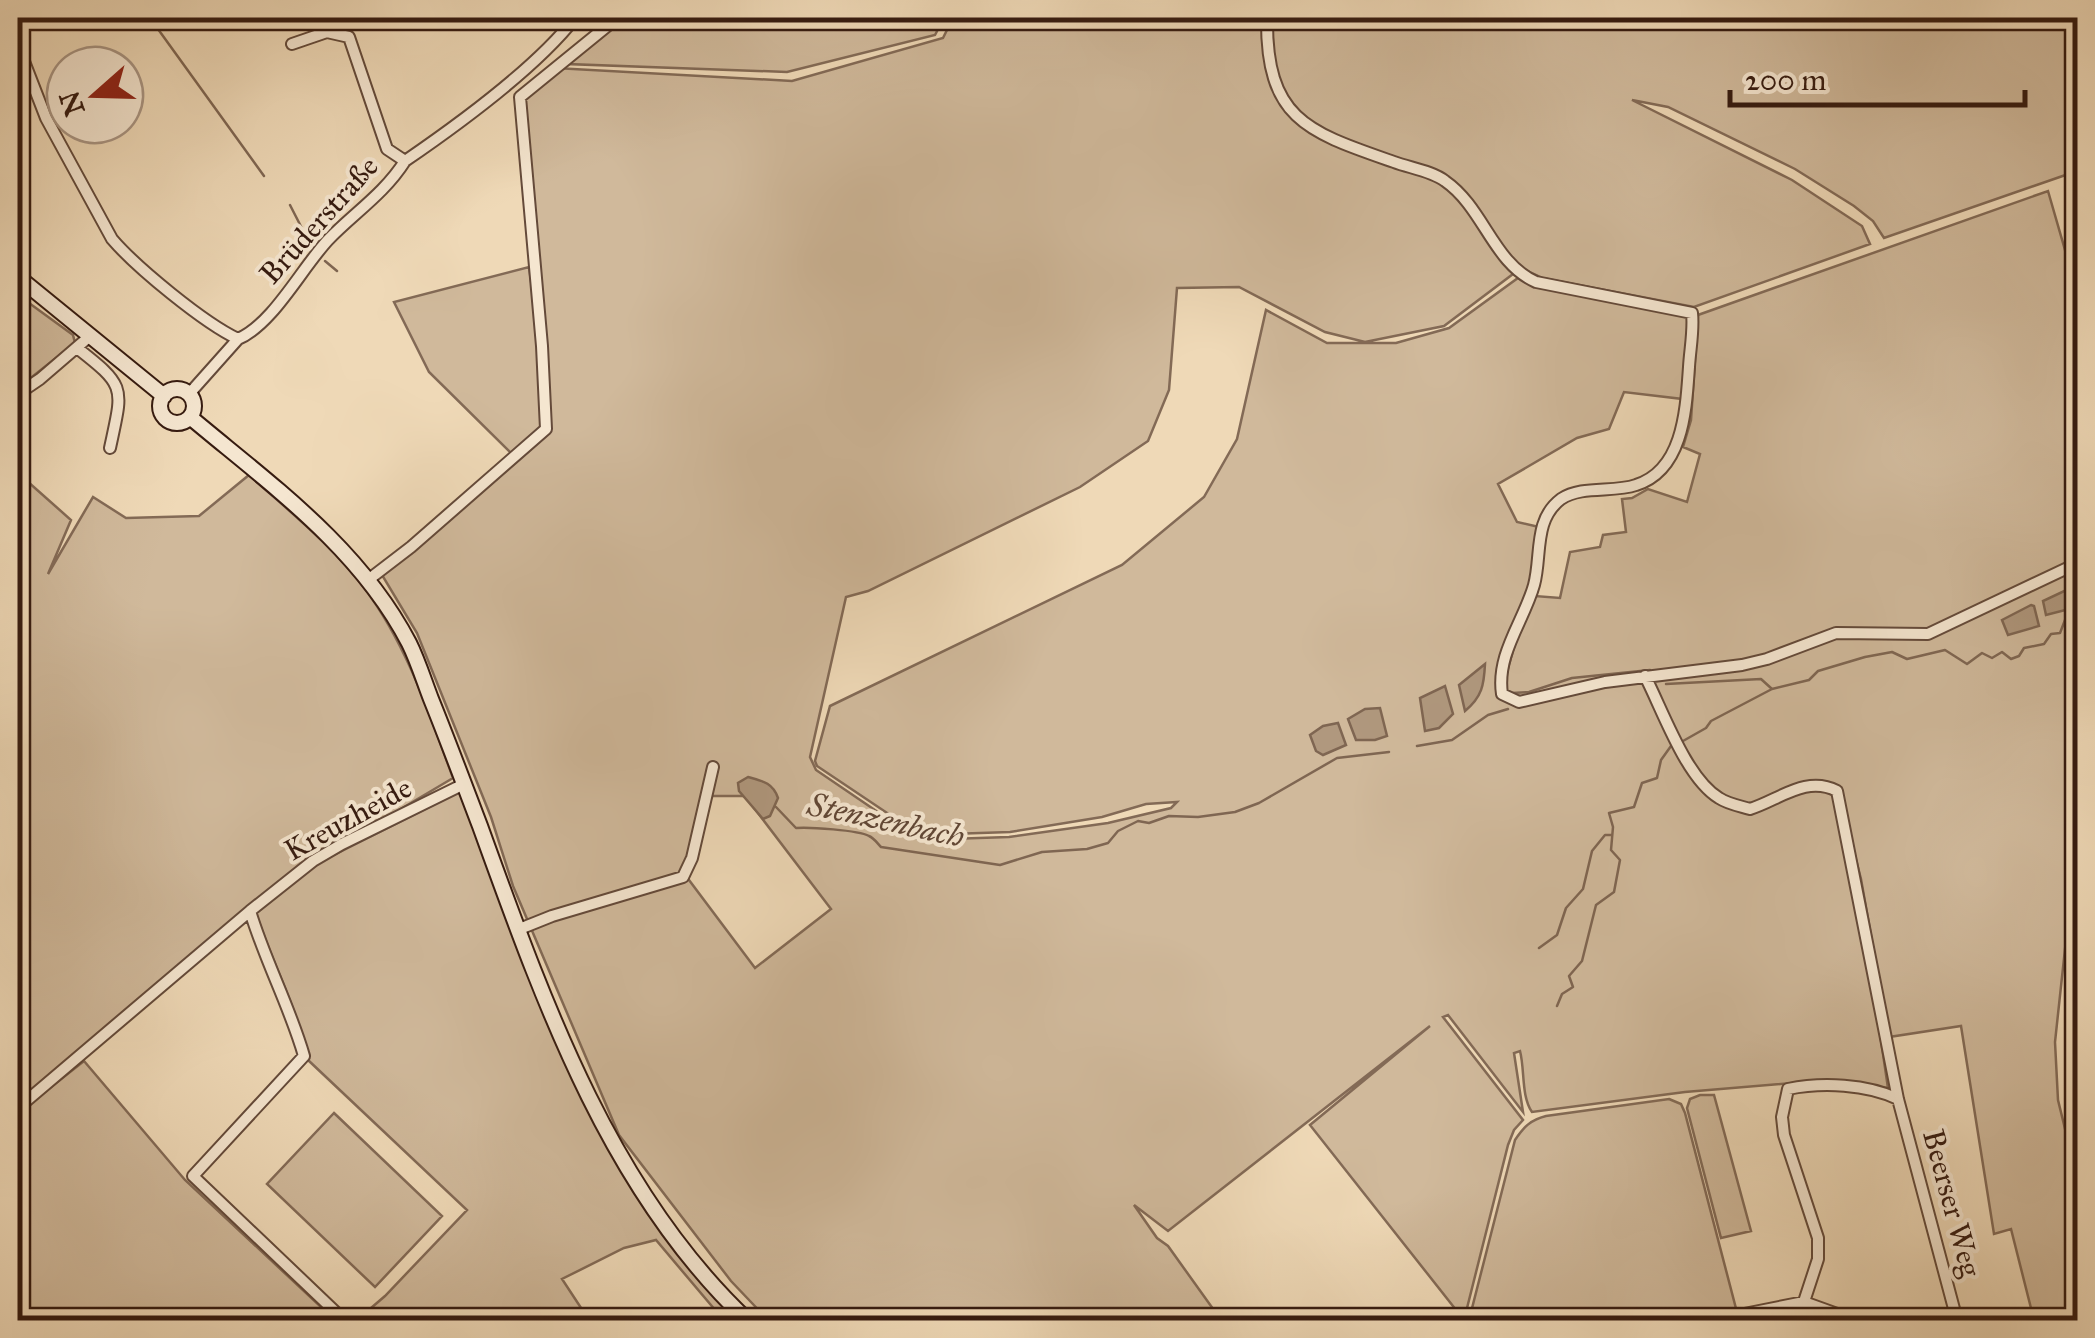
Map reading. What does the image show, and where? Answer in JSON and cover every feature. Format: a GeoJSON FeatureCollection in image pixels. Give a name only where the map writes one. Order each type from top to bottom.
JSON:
{"type":"FeatureCollection","features":[{"type":"Feature","properties":{"kind":"main road"},"geometry":{"type":"LineString","coordinates":[[18,277],[164,396]]}},
{"type":"Feature","properties":{"kind":"main road"},"geometry":{"type":"LineString","coordinates":[[174,389],[189,394],[194,403],[190,417],[178,423],[167,419],[161,410],[164,396],[174,389]]}},
{"type":"Feature","properties":{"kind":"main road"},"geometry":{"type":"LineString","coordinates":[[190,417],[334,540],[368,580],[408,643],[517,930],[569,1054],[644,1194],[689,1256],[742,1316]]}},
{"type":"Feature","properties":{"kind":"street","name":"Brüderstraße"},"geometry":{"type":"LineString","coordinates":[[189,394],[238,339],[251,334],[266,318],[330,238],[383,191],[405,161],[454,127],[575,18]]}},
{"type":"Feature","properties":{"kind":"street"},"geometry":{"type":"LineString","coordinates":[[368,580],[411,548],[546,429],[520,97],[617,18]]}},
{"type":"Feature","properties":{"kind":"street"},"geometry":{"type":"LineString","coordinates":[[1267,18],[1269,63],[1286,108],[1304,125],[1367,153],[1444,180],[1480,218],[1518,274],[1536,282],[1692,313],[1686,409],[1677,446],[1657,474],[1624,489],[1584,491],[1564,497],[1552,508],[1542,527],[1534,584],[1502,666],[1502,694],[1519,702],[1645,676],[1768,659],[1836,633],[1928,634],[2078,563]]}},
{"type":"Feature","properties":{"kind":"street","name":"Brüderstraße"},"geometry":{"type":"LineString","coordinates":[[292,44],[327,32],[349,37],[387,149],[405,161]]}},
{"type":"Feature","properties":{"kind":"street"},"geometry":{"type":"LineString","coordinates":[[18,46],[46,118],[112,240],[219,330],[238,339]]}},
{"type":"Feature","properties":{"kind":"street"},"geometry":{"type":"LineString","coordinates":[[18,394],[90,336]]}},
{"type":"Feature","properties":{"kind":"street"},"geometry":{"type":"LineString","coordinates":[[77,348],[112,375],[118,390],[110,448]]}},
{"type":"Feature","properties":{"kind":"street","name":"Beerser Weg"},"geometry":{"type":"LineString","coordinates":[[1645,676],[1689,764],[1704,786],[1720,798],[1750,808],[1801,787],[1826,785],[1837,790],[1898,1099],[1957,1320]]}},
{"type":"Feature","properties":{"kind":"street"},"geometry":{"type":"LineString","coordinates":[[517,930],[683,876],[692,858],[713,767]]}},
{"type":"Feature","properties":{"kind":"street","name":"Kreuzheide"},"geometry":{"type":"LineString","coordinates":[[18,1108],[313,861],[464,784]]}},
{"type":"Feature","properties":{"kind":"street"},"geometry":{"type":"LineString","coordinates":[[250,911],[264,958],[297,1030],[304,1056],[193,1176],[344,1320]]}},
{"type":"Feature","properties":{"kind":"street"},"geometry":{"type":"LineString","coordinates":[[1798,1320],[1818,1259],[1818,1238],[1784,1135],[1782,1117],[1788,1089],[1840,1086],[1885,1093],[1898,1099]]}},
{"type":"Feature","properties":{"kind":"street"},"geometry":{"type":"LineString","coordinates":[[1739,1314],[1804,1302],[1854,1320]]}},
{"type":"Feature","properties":{"kind":"street"},"geometry":{"type":"LineString","coordinates":[[722,1320],[742,1316]]}},
{"type":"Feature","properties":{"kind":"shaded area"},"geometry":{"type":"Polygon","coordinates":[[[623,18],[944,18],[935,35],[787,72],[568,64],[623,18]]]}},
{"type":"Feature","properties":{"kind":"shaded area"},"geometry":{"type":"Polygon","coordinates":[[[953,18],[2077,18],[2077,171],[1884,238],[1873,221],[1854,206],[1795,169],[1668,107],[1632,100],[1792,180],[1862,226],[1870,244],[1694,307],[1542,278],[1521,268],[1444,326],[1365,342],[1325,332],[1239,287],[1177,288],[1169,390],[1148,441],[1080,487],[868,591],[846,597],[810,757],[816,770],[919,840],[1009,837],[1108,823],[1171,808],[1177,802],[1146,804],[1102,817],[1010,832],[920,835],[815,761],[830,706],[1122,565],[1204,497],[1237,439],[1266,310],[1327,343],[1396,343],[1449,328],[1518,278],[1535,285],[1689,316],[1683,399],[1624,392],[1609,429],[1577,438],[1498,484],[1517,522],[1539,527],[1531,584],[1509,637],[1505,679],[1535,596],[1560,598],[1570,552],[1600,547],[1603,535],[1626,532],[1622,499],[1648,489],[1687,502],[1700,454],[1683,447],[1691,420],[1698,315],[2048,191],[2078,295],[2078,883],[2072,884],[2055,1042],[2058,1100],[2077,1178],[2077,1320],[2034,1320],[2011,1229],[1994,1234],[1961,1026],[1889,1037],[1852,844],[1888,1088],[1816,1081],[1685,1092],[1532,1112],[1526,1098],[1520,1051],[1514,1053],[1523,1112],[1448,1015],[1443,1017],[1523,1120],[1508,1145],[1464,1320],[1310,1125],[1430,1026],[1168,1231],[1134,1205],[1221,1320],[768,1320],[731,1281],[619,1135],[513,886],[491,817],[417,633],[382,575],[512,454],[429,372],[394,302],[529,267],[536,317],[520,97],[555,68],[792,81],[943,38],[953,18]],[[711,796],[683,872],[755,968],[831,909],[745,796],[711,796]]]}},
{"type":"Feature","properties":{"kind":"shaded area"},"geometry":{"type":"Polygon","coordinates":[[[18,295],[73,335],[75,343],[18,388],[18,295]]]}},
{"type":"Feature","properties":{"kind":"shaded area"},"geometry":{"type":"Polygon","coordinates":[[[18,473],[71,520],[48,574],[93,497],[126,518],[199,516],[249,475],[339,558],[380,611],[416,680],[453,778],[313,861],[18,1106],[18,473]]]}},
{"type":"Feature","properties":{"kind":"shaded area"},"geometry":{"type":"Polygon","coordinates":[[[2077,585],[2077,607],[2046,615],[2043,601],[2077,585]]]}},
{"type":"Feature","properties":{"kind":"shaded area"},"geometry":{"type":"Polygon","coordinates":[[[2031,605],[2039,626],[2008,635],[2002,620],[2031,605]]]}},
{"type":"Feature","properties":{"kind":"shaded area"},"geometry":{"type":"Polygon","coordinates":[[[1485,664],[1481,690],[1465,711],[1459,685],[1485,664]]]}},
{"type":"Feature","properties":{"kind":"shaded area"},"geometry":{"type":"Polygon","coordinates":[[[1445,686],[1453,714],[1439,728],[1425,731],[1420,698],[1445,686]]]}},
{"type":"Feature","properties":{"kind":"shaded area"},"geometry":{"type":"Polygon","coordinates":[[[1380,708],[1387,736],[1356,740],[1348,719],[1365,709],[1380,708]]]}},
{"type":"Feature","properties":{"kind":"shaded area"},"geometry":{"type":"Polygon","coordinates":[[[1338,723],[1346,745],[1323,755],[1316,751],[1310,735],[1323,726],[1338,723]]]}},
{"type":"Feature","properties":{"kind":"shaded area"},"geometry":{"type":"Polygon","coordinates":[[[748,777],[767,783],[776,793],[778,798],[770,816],[763,819],[739,791],[738,783],[748,777]]]}},
{"type":"Feature","properties":{"kind":"shaded area"},"geometry":{"type":"Polygon","coordinates":[[[461,791],[607,1142],[734,1311],[716,1311],[656,1240],[624,1248],[562,1279],[589,1320],[357,1320],[467,1210],[308,1060],[256,913],[318,863],[461,791]]]}},
{"type":"Feature","properties":{"kind":"shaded area"},"geometry":{"type":"Polygon","coordinates":[[[84,1061],[185,1180],[335,1320],[18,1320],[18,1113],[84,1061]]]}},
{"type":"Feature","properties":{"kind":"shaded area"},"geometry":{"type":"Polygon","coordinates":[[[1714,1095],[1751,1231],[1721,1238],[1687,1108],[1690,1099],[1714,1095]]]}},
{"type":"Feature","properties":{"kind":"shaded area"},"geometry":{"type":"Polygon","coordinates":[[[1669,1099],[1681,1104],[1685,1113],[1739,1320],[1469,1320],[1515,1140],[1525,1128],[1546,1116],[1669,1099]]]}},
{"type":"Feature","properties":{"kind":"shaded area"},"geometry":{"type":"Polygon","coordinates":[[[334,1113],[442,1216],[375,1287],[267,1184],[334,1113]]]}},
{"type":"Feature","properties":{"kind":"waterway"},"geometry":{"type":"LineString","coordinates":[[150,18],[264,176]]}},
{"type":"Feature","properties":{"kind":"waterway"},"geometry":{"type":"LineString","coordinates":[[290,205],[312,248]]}},
{"type":"Feature","properties":{"kind":"waterway"},"geometry":{"type":"LineString","coordinates":[[325,261],[337,271]]}},
{"type":"Feature","properties":{"kind":"waterway","name":"Stenzenbach"},"geometry":{"type":"LineString","coordinates":[[1666,684],[1761,679],[1772,689],[1809,680],[1818,671],[1892,652],[1907,659],[1945,650],[1967,664],[1982,653],[1992,658],[2002,652],[2011,659],[2024,648],[2044,644],[2051,634],[2060,633],[2065,620],[2078,619]]}},
{"type":"Feature","properties":{"kind":"waterway","name":"Stenzenbach"},"geometry":{"type":"LineString","coordinates":[[1512,693],[1529,692],[1572,678],[1650,670]]}},
{"type":"Feature","properties":{"kind":"waterway"},"geometry":{"type":"LineString","coordinates":[[1683,741],[1711,721],[1772,689]]}},
{"type":"Feature","properties":{"kind":"waterway","name":"Stenzenbach"},"geometry":{"type":"LineString","coordinates":[[1417,746],[1452,740],[1488,715],[1508,709]]}},
{"type":"Feature","properties":{"kind":"waterway"},"geometry":{"type":"LineString","coordinates":[[1557,1006],[1562,994],[1573,987],[1569,976],[1582,961],[1596,905],[1614,892],[1620,860],[1611,850],[1613,827],[1609,813],[1634,807],[1642,783],[1657,778],[1661,760],[1671,746]]}},
{"type":"Feature","properties":{"kind":"waterway","name":"Stenzenbach"},"geometry":{"type":"LineString","coordinates":[[776,807],[796,828],[855,832],[871,837],[881,847],[1000,865],[1042,852],[1087,849],[1108,843],[1118,831],[1138,821],[1149,823],[1169,816],[1235,812],[1259,803],[1337,758],[1389,752]]}},
{"type":"Feature","properties":{"kind":"waterway"},"geometry":{"type":"LineString","coordinates":[[1539,948],[1557,935],[1566,908],[1583,889],[1592,851],[1605,835],[1612,835]]}}]}
